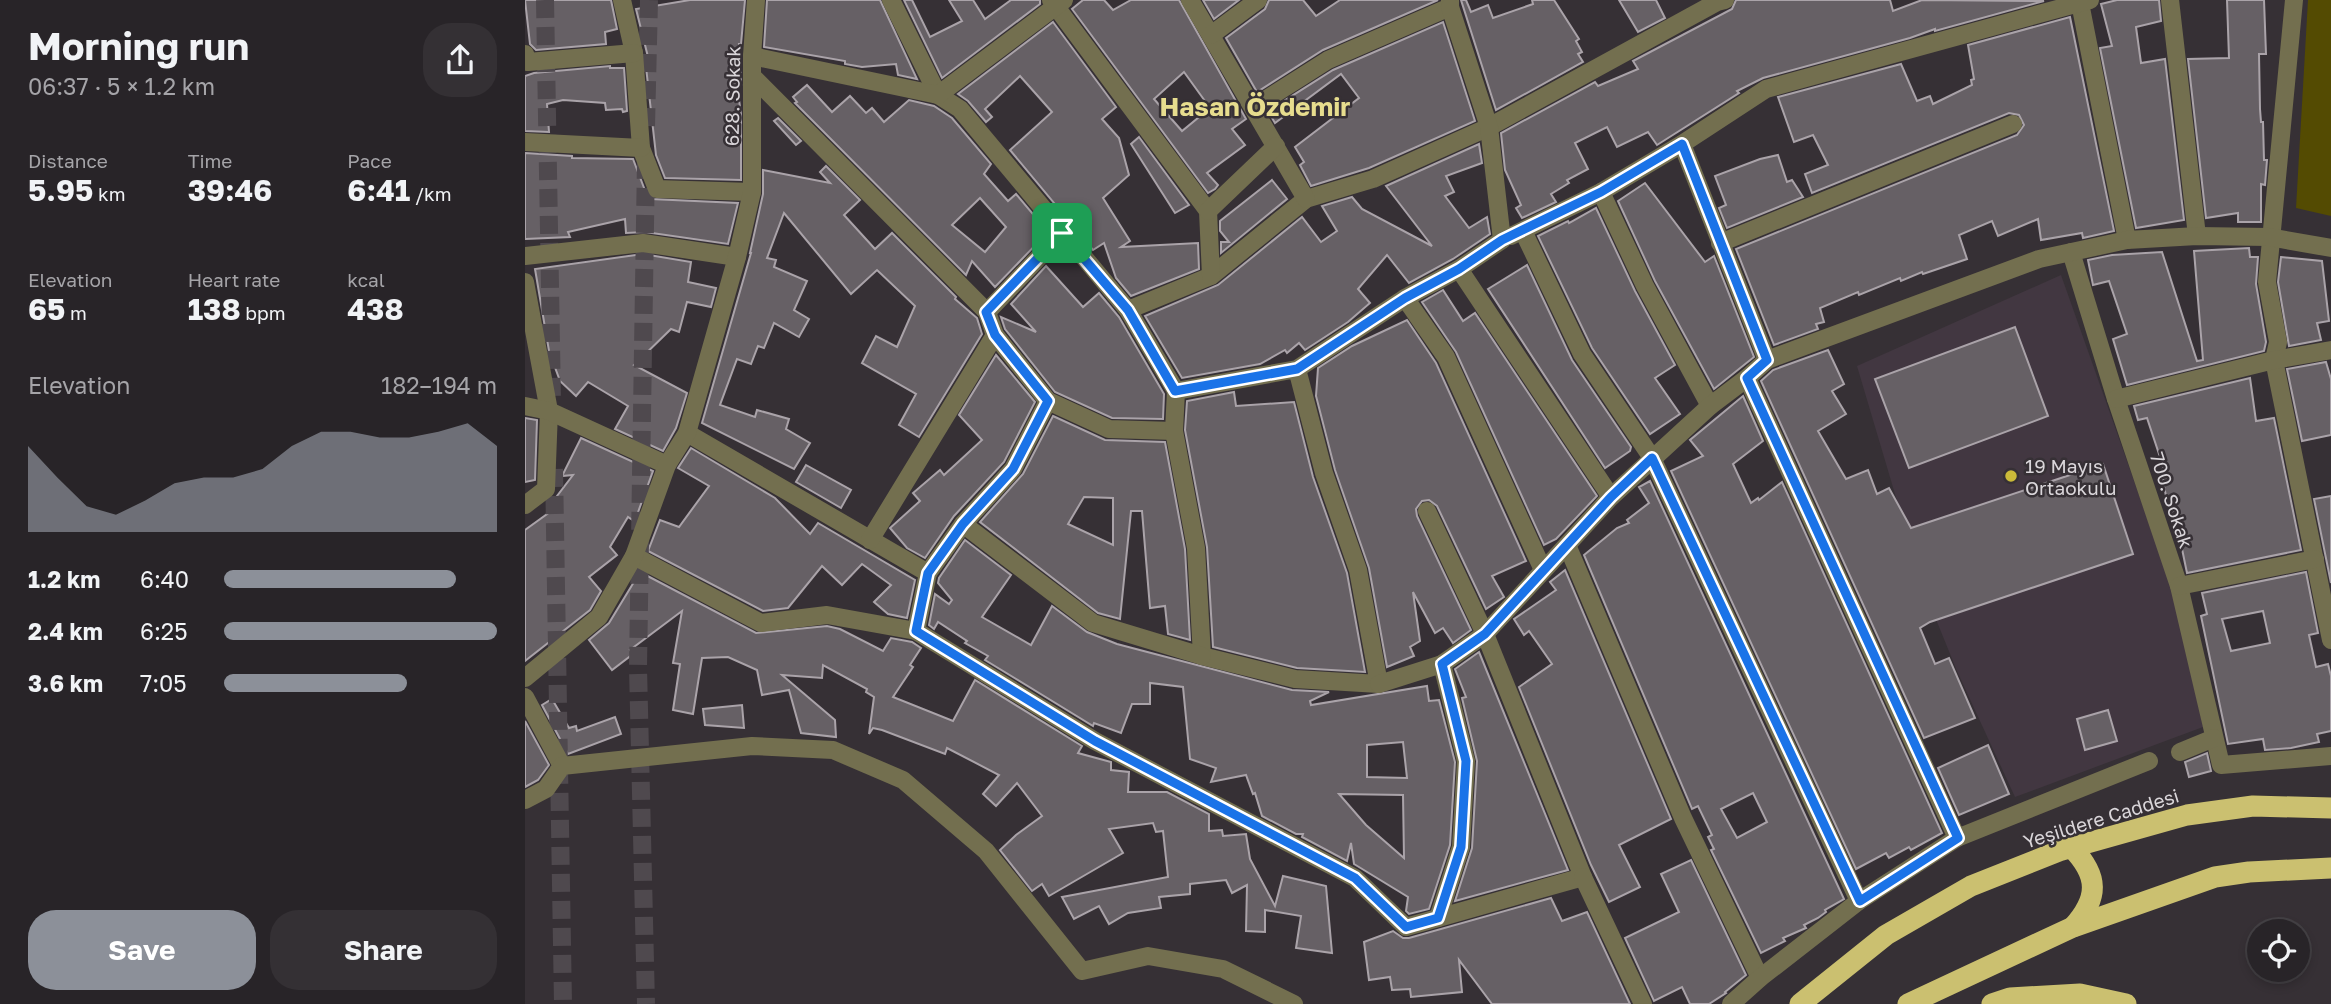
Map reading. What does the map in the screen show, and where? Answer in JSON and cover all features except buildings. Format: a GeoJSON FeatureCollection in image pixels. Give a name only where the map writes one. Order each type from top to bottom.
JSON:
{"type":"FeatureCollection","features":[{"type":"Feature","properties":{"kind":"highway","name":"Yeşildere Caddesi"},"geometry":{"type":"LineString","coordinates":[[1800,1004],[1886,935],[1971,887],[2059,850],[2187,815],[2253,806],[2331,808]]}},
{"type":"Feature","properties":{"kind":"highway"},"geometry":{"type":"LineString","coordinates":[[2072,848],[2090,872],[2093,887],[2086,912],[2073,927]]}},
{"type":"Feature","properties":{"kind":"highway"},"geometry":{"type":"LineString","coordinates":[[1909,1004],[2073,927],[2215,877],[2249,872],[2331,869]]}},
{"type":"Feature","properties":{"kind":"highway"},"geometry":{"type":"LineString","coordinates":[[1992,1004],[2010,998],[2080,995],[2126,1004]]}},
{"type":"Feature","properties":{"kind":"street"},"geometry":{"type":"LineString","coordinates":[[622,0],[634,53],[641,148],[657,188],[752,192]]}},
{"type":"Feature","properties":{"kind":"street","name":"628. Sokak"},"geometry":{"type":"LineString","coordinates":[[525,678],[599,617],[634,556],[667,465],[687,433],[737,257],[752,192],[752,56],[756,0]]}},
{"type":"Feature","properties":{"kind":"street"},"geometry":{"type":"LineString","coordinates":[[891,0],[938,95]]}},
{"type":"Feature","properties":{"kind":"street"},"geometry":{"type":"LineString","coordinates":[[1190,0],[1306,199]]}},
{"type":"Feature","properties":{"kind":"street"},"geometry":{"type":"LineString","coordinates":[[1211,35],[1258,0]]}},
{"type":"Feature","properties":{"kind":"street"},"geometry":{"type":"LineString","coordinates":[[1128,310],[1211,276],[1306,199],[1373,179],[1489,127],[1725,0]]}},
{"type":"Feature","properties":{"kind":"street"},"geometry":{"type":"LineString","coordinates":[[2170,0],[2197,236]]}},
{"type":"Feature","properties":{"kind":"street"},"geometry":{"type":"LineString","coordinates":[[2294,0],[2269,237],[2267,282],[2278,342],[2274,360],[2331,640]]}},
{"type":"Feature","properties":{"kind":"street"},"geometry":{"type":"LineString","coordinates":[[1175,391],[1297,369],[1405,298],[1459,269],[1502,240],[1601,192],[1682,144],[1766,89],[2085,1],[2127,240]]}},
{"type":"Feature","properties":{"kind":"street"},"geometry":{"type":"LineString","coordinates":[[938,95],[1057,2],[1208,211],[1211,276]]}},
{"type":"Feature","properties":{"kind":"street"},"geometry":{"type":"LineString","coordinates":[[1254,107],[1328,60],[1450,4],[1489,127],[1502,240]]}},
{"type":"Feature","properties":{"kind":"street"},"geometry":{"type":"LineString","coordinates":[[526,60],[634,53]]}},
{"type":"Feature","properties":{"kind":"street"},"geometry":{"type":"LineString","coordinates":[[752,56],[938,95],[960,108],[1128,310],[1175,391],[1174,431],[1196,548],[1202,656]]}},
{"type":"Feature","properties":{"kind":"street"},"geometry":{"type":"LineString","coordinates":[[752,76],[986,312],[995,335],[1048,401],[1109,429],[1174,431]]}},
{"type":"Feature","properties":{"kind":"street"},"geometry":{"type":"LineString","coordinates":[[1720,243],[2013,124]]}},
{"type":"Feature","properties":{"kind":"street"},"geometry":{"type":"LineString","coordinates":[[525,142],[641,148]]}},
{"type":"Feature","properties":{"kind":"street"},"geometry":{"type":"LineString","coordinates":[[1682,144],[1767,360]]}},
{"type":"Feature","properties":{"kind":"street"},"geometry":{"type":"LineString","coordinates":[[1208,211],[1276,146]]}},
{"type":"Feature","properties":{"kind":"street"},"geometry":{"type":"LineString","coordinates":[[1601,192],[1645,286],[1710,407]]}},
{"type":"Feature","properties":{"kind":"street"},"geometry":{"type":"LineString","coordinates":[[1523,231],[1582,354],[1652,458],[1860,901]]}},
{"type":"Feature","properties":{"kind":"street"},"geometry":{"type":"LineString","coordinates":[[986,312],[1062,233]]}},
{"type":"Feature","properties":{"kind":"street"},"geometry":{"type":"LineString","coordinates":[[963,524],[1093,623],[1202,656],[1295,679],[1379,684],[1442,664],[1485,634],[1611,497],[1710,407],[1767,360],[2039,260],[2127,240],[2197,236],[2269,237],[2331,248]]}},
{"type":"Feature","properties":{"kind":"street"},"geometry":{"type":"LineString","coordinates":[[525,256],[643,243],[737,257]]}},
{"type":"Feature","properties":{"kind":"street","name":"700. Sokak"},"geometry":{"type":"LineString","coordinates":[[2071,252],[2116,399],[2179,586],[2221,765],[2331,756]]}},
{"type":"Feature","properties":{"kind":"street"},"geometry":{"type":"LineString","coordinates":[[1459,269],[1611,497]]}},
{"type":"Feature","properties":{"kind":"street"},"geometry":{"type":"LineString","coordinates":[[525,282],[549,411],[546,489],[525,505]]}},
{"type":"Feature","properties":{"kind":"street"},"geometry":{"type":"LineString","coordinates":[[1405,298],[1447,357],[1543,570]]}},
{"type":"Feature","properties":{"kind":"street"},"geometry":{"type":"LineString","coordinates":[[870,540],[995,335]]}},
{"type":"Feature","properties":{"kind":"street"},"geometry":{"type":"LineString","coordinates":[[2116,399],[2274,360],[2331,350]]}},
{"type":"Feature","properties":{"kind":"street"},"geometry":{"type":"LineString","coordinates":[[1297,369],[1324,473],[1358,570],[1379,684]]}},
{"type":"Feature","properties":{"kind":"street"},"geometry":{"type":"LineString","coordinates":[[1747,378],[1958,838]]}},
{"type":"Feature","properties":{"kind":"street"},"geometry":{"type":"LineString","coordinates":[[916,631],[928,573],[963,524],[1013,469],[1048,401]]}},
{"type":"Feature","properties":{"kind":"street"},"geometry":{"type":"LineString","coordinates":[[525,406],[549,411],[667,465]]}},
{"type":"Feature","properties":{"kind":"street"},"geometry":{"type":"LineString","coordinates":[[687,433],[928,573]]}},
{"type":"Feature","properties":{"kind":"street"},"geometry":{"type":"LineString","coordinates":[[1427,511],[1485,634],[1583,877],[1643,1004]]}},
{"type":"Feature","properties":{"kind":"street"},"geometry":{"type":"LineString","coordinates":[[1567,545],[1683,818],[1760,978]]}},
{"type":"Feature","properties":{"kind":"street"},"geometry":{"type":"LineString","coordinates":[[634,556],[761,623],[827,615],[916,631],[1095,741],[1355,878],[1406,927],[1583,877]]}},
{"type":"Feature","properties":{"kind":"street"},"geometry":{"type":"LineString","coordinates":[[2179,586],[2315,559]]}},
{"type":"Feature","properties":{"kind":"street"},"geometry":{"type":"LineString","coordinates":[[1438,918],[1461,847],[1466,761],[1442,664]]}},
{"type":"Feature","properties":{"kind":"street"},"geometry":{"type":"LineString","coordinates":[[525,697],[562,765]]}},
{"type":"Feature","properties":{"kind":"street"},"geometry":{"type":"LineString","coordinates":[[2180,752],[2214,738]]}},
{"type":"Feature","properties":{"kind":"street"},"geometry":{"type":"LineString","coordinates":[[562,765],[753,746],[833,750],[903,780],[986,851],[1082,971],[1148,956],[1223,969],[1294,1004]]}},
{"type":"Feature","properties":{"kind":"street"},"geometry":{"type":"LineString","coordinates":[[1731,1004],[1760,978],[1860,901],[1958,838],[2149,761]]}},
{"type":"Feature","properties":{"kind":"street"},"geometry":{"type":"LineString","coordinates":[[525,800],[546,789],[562,765]]}},
{"type":"Feature","properties":{"kind":"shaded area"},"geometry":{"type":"Polygon","coordinates":[[[2308,0],[2331,0],[2331,216],[2296,208],[2308,0]]]}},
{"type":"Feature","properties":{"kind":"shaded area","name":"19 Mayıs Ortaokulu"},"geometry":{"type":"Polygon","coordinates":[[[2061,275],[2172,588],[2203,727],[2015,797],[1957,671],[1922,585],[1857,366],[2061,275]]]}},
{"type":"Feature","properties":{"kind":"tunnel"},"geometry":{"type":"LineString","coordinates":[[545,0],[552,402]]}},
{"type":"Feature","properties":{"kind":"tunnel"},"geometry":{"type":"LineString","coordinates":[[646,126],[649,0]]}},
{"type":"Feature","properties":{"kind":"tunnel"},"geometry":{"type":"LineString","coordinates":[[646,161],[638,667],[646,1004]]}},
{"type":"Feature","properties":{"kind":"tunnel"},"geometry":{"type":"LineString","coordinates":[[554,469],[563,1004]]}},
{"type":"Feature","properties":{"kind":"place","name":"19 Mayıs Ortaokulu"},"geometry":{"type":"Point","coordinates":[2011,476]}},
{"type":"Feature","properties":{"kind":"district","name":"Hasan Özdemir"},"geometry":{"type":"Point","coordinates":[1255,106]}},
{"type":"Feature","properties":{"kind":"route"},"geometry":{"type":"LineString","coordinates":[[1682,144],[1767,360],[1747,378],[1958,838],[1860,901],[1652,458],[1611,497],[1485,634],[1442,664],[1466,761],[1461,847],[1438,918],[1406,927],[1355,878],[1095,741],[916,631],[928,573],[963,524],[1013,469],[1048,401],[995,335],[986,312],[1062,233],[1128,310],[1175,391],[1297,369],[1405,298],[1459,269],[1502,240],[1601,192],[1682,144]]}}]}
